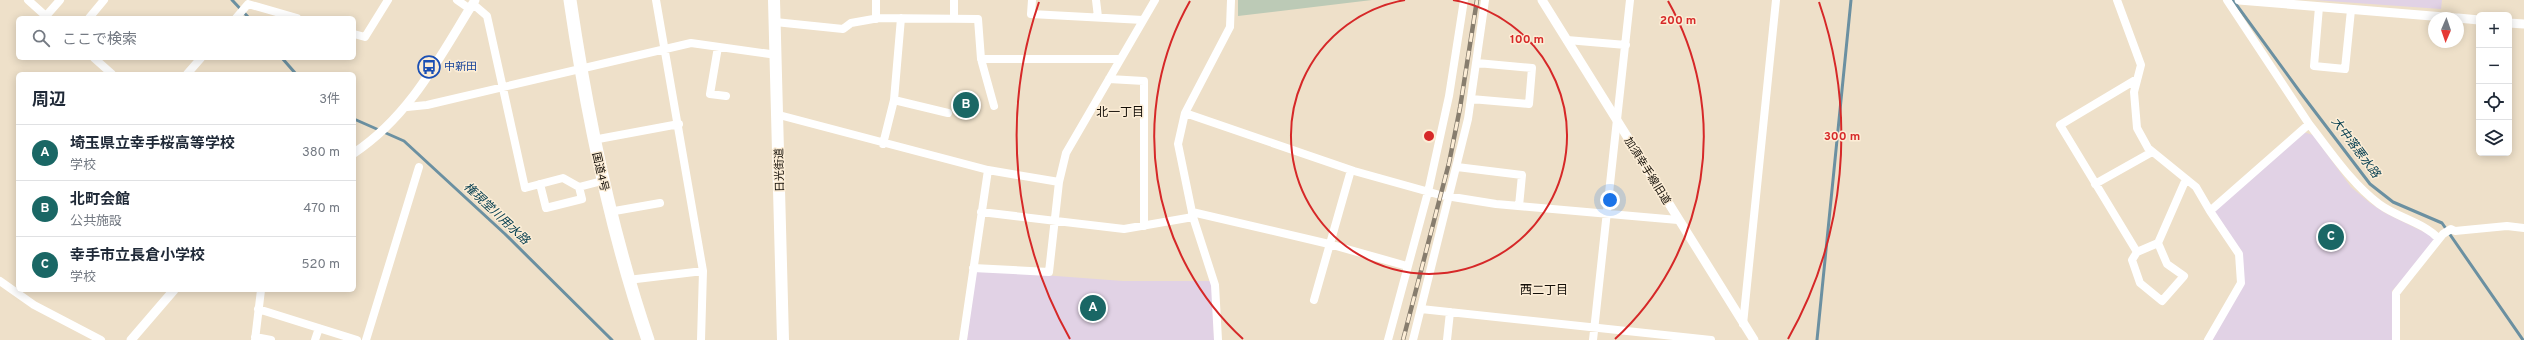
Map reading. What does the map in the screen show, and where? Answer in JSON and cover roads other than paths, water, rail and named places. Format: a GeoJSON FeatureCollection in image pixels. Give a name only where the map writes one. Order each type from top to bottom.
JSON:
{"type":"FeatureCollection","features":[{"type":"Feature","properties":{"kind":"highway","name":"国道4号"},"geometry":{"type":"LineString","coordinates":[[570,0],[580,70],[593,140],[609,212],[628,280],[648,340]]}},
{"type":"Feature","properties":{"kind":"main road","name":"日光街道"},"geometry":{"type":"LineString","coordinates":[[774,0],[779,115],[783,340]]}},
{"type":"Feature","properties":{"kind":"street"},"geometry":{"type":"LineString","coordinates":[[28,0],[46,16]]}},
{"type":"Feature","properties":{"kind":"street"},"geometry":{"type":"LineString","coordinates":[[48,16],[60,0]]}},
{"type":"Feature","properties":{"kind":"street"},"geometry":{"type":"LineString","coordinates":[[91,16],[104,0]]}},
{"type":"Feature","properties":{"kind":"street"},"geometry":{"type":"LineString","coordinates":[[356,35],[365,37],[388,0]]}},
{"type":"Feature","properties":{"kind":"street"},"geometry":{"type":"LineString","coordinates":[[457,0],[473,4],[487,16],[525,188],[563,178],[579,187],[602,181]]}},
{"type":"Feature","properties":{"kind":"street"},"geometry":{"type":"LineString","coordinates":[[656,0],[666,49],[703,271],[701,340]]}},
{"type":"Feature","properties":{"kind":"street"},"geometry":{"type":"LineString","coordinates":[[876,0],[876,19]]}},
{"type":"Feature","properties":{"kind":"street"},"geometry":{"type":"LineString","coordinates":[[954,0],[954,18]]}},
{"type":"Feature","properties":{"kind":"street"},"geometry":{"type":"LineString","coordinates":[[1032,0],[1031,14],[1143,20]]}},
{"type":"Feature","properties":{"kind":"street"},"geometry":{"type":"LineString","coordinates":[[1096,0],[1098,17]]}},
{"type":"Feature","properties":{"kind":"street"},"geometry":{"type":"LineString","coordinates":[[973,268],[1049,272],[1059,182],[1066,153],[1155,0]]}},
{"type":"Feature","properties":{"kind":"street"},"geometry":{"type":"LineString","coordinates":[[1218,340],[1215,285],[1193,214],[1178,144],[1184,113],[1230,27],[1231,0]]}},
{"type":"Feature","properties":{"kind":"street"},"geometry":{"type":"LineString","coordinates":[[1388,340],[1428,192],[1449,96],[1464,0]]}},
{"type":"Feature","properties":{"kind":"street"},"geometry":{"type":"LineString","coordinates":[[1413,340],[1457,167],[1471,99],[1485,0]]}},
{"type":"Feature","properties":{"kind":"street","name":"加須幸手線旧道"},"geometry":{"type":"LineString","coordinates":[[1542,0],[1754,340]]}},
{"type":"Feature","properties":{"kind":"street"},"geometry":{"type":"LineString","coordinates":[[1593,340],[1618,122],[1630,0]]}},
{"type":"Feature","properties":{"kind":"street"},"geometry":{"type":"LineString","coordinates":[[1743,324],[1776,0]]}},
{"type":"Feature","properties":{"kind":"street"},"geometry":{"type":"LineString","coordinates":[[2117,0],[2141,65],[2134,92],[2137,128],[2152,152],[2196,187],[2239,254],[2241,283],[2208,340]]}},
{"type":"Feature","properties":{"kind":"street"},"geometry":{"type":"LineString","coordinates":[[2227,0],[2309,124],[2362,191],[2396,216],[2430,229],[2441,237]]}},
{"type":"Feature","properties":{"kind":"street"},"geometry":{"type":"LineString","coordinates":[[2242,0],[2428,16]]}},
{"type":"Feature","properties":{"kind":"street"},"geometry":{"type":"LineString","coordinates":[[237,16],[246,2],[291,16]]}},
{"type":"Feature","properties":{"kind":"street"},"geometry":{"type":"LineString","coordinates":[[356,152],[391,124],[407,107],[425,83],[473,4]]}},
{"type":"Feature","properties":{"kind":"street"},"geometry":{"type":"LineString","coordinates":[[2319,7],[2314,66],[2345,69],[2351,10]]}},
{"type":"Feature","properties":{"kind":"street"},"geometry":{"type":"LineString","coordinates":[[883,144],[894,100],[901,18]]}},
{"type":"Feature","properties":{"kind":"street"},"geometry":{"type":"LineString","coordinates":[[775,22],[844,30],[851,23],[876,19],[978,18],[981,59],[994,106]]}},
{"type":"Feature","properties":{"kind":"street"},"geometry":{"type":"LineString","coordinates":[[2464,19],[2476,20]]}},
{"type":"Feature","properties":{"kind":"street"},"geometry":{"type":"LineString","coordinates":[[2512,23],[2524,24]]}},
{"type":"Feature","properties":{"kind":"street"},"geometry":{"type":"LineString","coordinates":[[1567,40],[1626,46]]}},
{"type":"Feature","properties":{"kind":"street"},"geometry":{"type":"LineString","coordinates":[[407,107],[427,105],[691,43],[777,55]]}},
{"type":"Feature","properties":{"kind":"street"},"geometry":{"type":"LineString","coordinates":[[718,47],[710,94],[726,96]]}},
{"type":"Feature","properties":{"kind":"street"},"geometry":{"type":"LineString","coordinates":[[981,59],[1120,59]]}},
{"type":"Feature","properties":{"kind":"street"},"geometry":{"type":"LineString","coordinates":[[96,60],[110,72]]}},
{"type":"Feature","properties":{"kind":"street"},"geometry":{"type":"LineString","coordinates":[[189,72],[199,60]]}},
{"type":"Feature","properties":{"kind":"street"},"geometry":{"type":"LineString","coordinates":[[1471,99],[1529,104],[1532,68],[1477,63]]}},
{"type":"Feature","properties":{"kind":"street"},"geometry":{"type":"LineString","coordinates":[[1109,79],[1144,81],[1144,226]]}},
{"type":"Feature","properties":{"kind":"street"},"geometry":{"type":"LineString","coordinates":[[2137,79],[2060,125],[2137,252]]}},
{"type":"Feature","properties":{"kind":"street"},"geometry":{"type":"LineString","coordinates":[[894,100],[948,113]]}},
{"type":"Feature","properties":{"kind":"street"},"geometry":{"type":"LineString","coordinates":[[1184,113],[1351,170],[1450,197],[1519,206],[1608,212],[1678,220]]}},
{"type":"Feature","properties":{"kind":"street"},"geometry":{"type":"LineString","coordinates":[[779,115],[883,144],[988,170],[1059,182]]}},
{"type":"Feature","properties":{"kind":"street"},"geometry":{"type":"LineString","coordinates":[[593,140],[679,124]]}},
{"type":"Feature","properties":{"kind":"street"},"geometry":{"type":"LineString","coordinates":[[2210,211],[2309,124]]}},
{"type":"Feature","properties":{"kind":"street"},"geometry":{"type":"LineString","coordinates":[[2095,184],[2152,152]]}},
{"type":"Feature","properties":{"kind":"street"},"geometry":{"type":"LineString","coordinates":[[366,340],[419,167]]}},
{"type":"Feature","properties":{"kind":"street"},"geometry":{"type":"LineString","coordinates":[[1457,167],[1522,175],[1519,206]]}},
{"type":"Feature","properties":{"kind":"street"},"geometry":{"type":"LineString","coordinates":[[964,340],[988,170]]}},
{"type":"Feature","properties":{"kind":"street"},"geometry":{"type":"LineString","coordinates":[[1314,300],[1351,170]]}},
{"type":"Feature","properties":{"kind":"street"},"geometry":{"type":"LineString","coordinates":[[2158,243],[2167,264],[2184,276],[2162,302],[2140,283],[2132,260],[2137,252],[2158,243],[2186,179]]}},
{"type":"Feature","properties":{"kind":"street"},"geometry":{"type":"LineString","coordinates":[[540,184],[546,208],[582,199],[579,187]]}},
{"type":"Feature","properties":{"kind":"street"},"geometry":{"type":"LineString","coordinates":[[609,212],[660,202]]}},
{"type":"Feature","properties":{"kind":"street"},"geometry":{"type":"LineString","coordinates":[[981,212],[1124,229],[1144,226],[1193,214],[1329,244],[1407,266]]}},
{"type":"Feature","properties":{"kind":"street"},"geometry":{"type":"LineString","coordinates":[[2396,340],[2396,293],[2441,237],[2451,229],[2455,231],[2507,226],[2524,228]]}},
{"type":"Feature","properties":{"kind":"street"},"geometry":{"type":"LineString","coordinates":[[628,280],[703,271]]}},
{"type":"Feature","properties":{"kind":"street"},"geometry":{"type":"LineString","coordinates":[[0,281],[16,292]]}},
{"type":"Feature","properties":{"kind":"street"},"geometry":{"type":"LineString","coordinates":[[16,292],[34,304],[100,340]]}},
{"type":"Feature","properties":{"kind":"street"},"geometry":{"type":"LineString","coordinates":[[131,340],[172,292]]}},
{"type":"Feature","properties":{"kind":"street"},"geometry":{"type":"LineString","coordinates":[[261,292],[255,338],[271,340]]}},
{"type":"Feature","properties":{"kind":"street"},"geometry":{"type":"LineString","coordinates":[[258,309],[357,340]]}},
{"type":"Feature","properties":{"kind":"street"},"geometry":{"type":"LineString","coordinates":[[1421,309],[1711,340]]}},
{"type":"Feature","properties":{"kind":"street"},"geometry":{"type":"LineString","coordinates":[[1447,340],[1450,312]]}},
{"type":"Feature","properties":{"kind":"street"},"geometry":{"type":"LineString","coordinates":[[315,340],[319,328]]}},
{"type":"Feature","properties":{"kind":"waterway","name":"権現堂川用水路"},"geometry":{"type":"LineString","coordinates":[[232,0],[247,16]]}},
{"type":"Feature","properties":{"kind":"waterway"},"geometry":{"type":"LineString","coordinates":[[1817,340],[1851,0]]}},
{"type":"Feature","properties":{"kind":"waterway","name":"大中落悪水路"},"geometry":{"type":"LineString","coordinates":[[2233,0],[2300,92],[2370,184],[2393,202],[2442,223],[2523,340]]}},
{"type":"Feature","properties":{"kind":"waterway","name":"権現堂川用水路"},"geometry":{"type":"LineString","coordinates":[[284,60],[294,72]]}},
{"type":"Feature","properties":{"kind":"waterway","name":"権現堂川用水路"},"geometry":{"type":"LineString","coordinates":[[356,120],[404,141],[505,234],[612,340]]}},
{"type":"Feature","properties":{"kind":"railway"},"geometry":{"type":"LineString","coordinates":[[1403,340],[1449,163],[1460,108],[1477,0]]}},
{"type":"Feature","properties":{"kind":"place","name":"中新田"},"geometry":{"type":"Point","coordinates":[429,67]}},
{"type":"Feature","properties":{"kind":"place","name":"北町会館"},"geometry":{"type":"Point","coordinates":[966,105]}},
{"type":"Feature","properties":{"kind":"place","name":"幸手市立長倉小学校"},"geometry":{"type":"Point","coordinates":[2331,237]}},
{"type":"Feature","properties":{"kind":"place","name":"埼玉県立幸手桜高等学校"},"geometry":{"type":"Point","coordinates":[1093,308]}},
{"type":"Feature","properties":{"kind":"district","name":"北一丁目"},"geometry":{"type":"Point","coordinates":[1120,113]}},
{"type":"Feature","properties":{"kind":"district","name":"西二丁目"},"geometry":{"type":"Point","coordinates":[1544,291]}}]}
